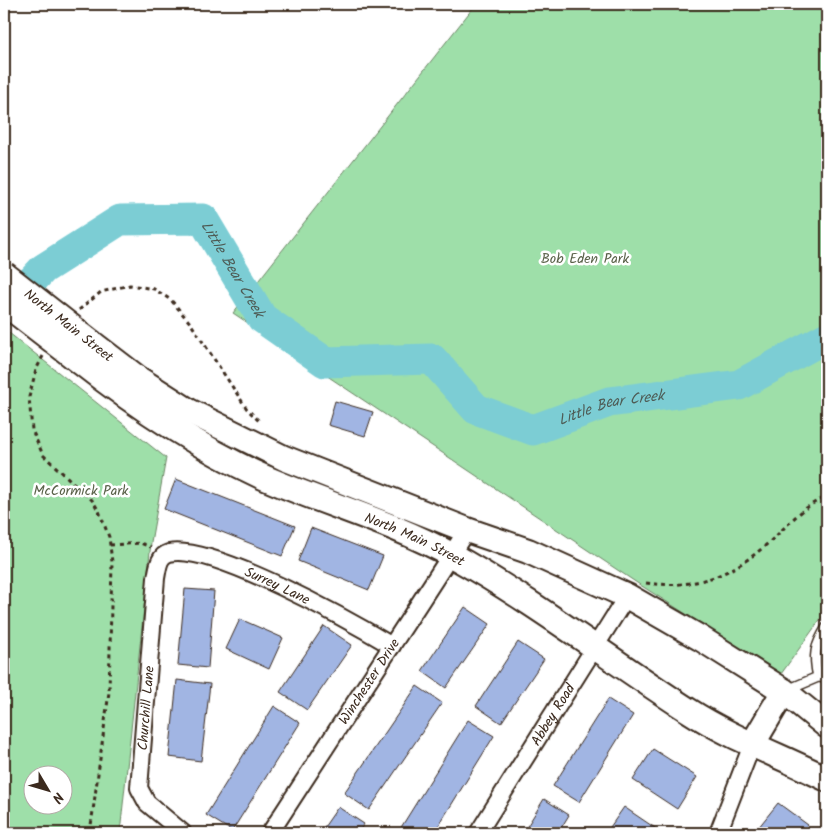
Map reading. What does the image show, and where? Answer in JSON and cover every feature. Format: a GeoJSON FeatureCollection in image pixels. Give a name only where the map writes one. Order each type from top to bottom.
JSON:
{"type":"FeatureCollection","features":[{"type":"Feature","properties":{"kind":"main road","name":"North Main Street"},"geometry":{"type":"LineString","coordinates":[[4,274],[148,412],[217,453],[261,475],[451,555],[596,646],[689,711],[752,745],[782,756],[827,779]]}},
{"type":"Feature","properties":{"kind":"main road","name":"North Main Street"},"geometry":{"type":"LineString","coordinates":[[4,303],[85,352],[139,379],[189,411],[284,458],[467,530],[528,551],[627,596],[700,638],[784,691],[827,726]]}},
{"type":"Feature","properties":{"kind":"main road"},"geometry":{"type":"LineString","coordinates":[[752,745],[784,691]]}},
{"type":"Feature","properties":{"kind":"street","name":"Winchester Drive"},"geometry":{"type":"LineString","coordinates":[[270,833],[467,530]]}},
{"type":"Feature","properties":{"kind":"street","name":"Surrey Lane"},"geometry":{"type":"LineString","coordinates":[[163,558],[188,553],[217,560],[290,590],[392,646]]}},
{"type":"Feature","properties":{"kind":"street","name":"Churchill Lane"},"geometry":{"type":"LineString","coordinates":[[163,558],[139,788],[147,803],[183,833]]}},
{"type":"Feature","properties":{"kind":"street","name":"Abbey Road"},"geometry":{"type":"LineString","coordinates":[[478,833],[627,596]]}},
{"type":"Feature","properties":{"kind":"street"},"geometry":{"type":"LineString","coordinates":[[718,833],[752,745]]}},
{"type":"Feature","properties":{"kind":"lane"},"geometry":{"type":"LineString","coordinates":[[784,691],[823,677],[815,662],[816,643],[827,627]]}},
{"type":"Feature","properties":{"kind":"path"},"geometry":{"type":"LineString","coordinates":[[110,545],[140,543],[163,558]]}},
{"type":"Feature","properties":{"kind":"path"},"geometry":{"type":"LineString","coordinates":[[90,833],[109,692],[110,604]]}},
{"type":"Feature","properties":{"kind":"green space","name":"Bob Eden Park"},"geometry":{"type":"Polygon","coordinates":[[[476,4],[827,4],[827,610],[781,674],[637,583],[233,313],[476,4]]]}},
{"type":"Feature","properties":{"kind":"green space","name":"McCormick Park"},"geometry":{"type":"Polygon","coordinates":[[[4,329],[166,458],[151,542],[120,833],[4,833],[4,329]]]}},
{"type":"Feature","properties":{"kind":"building"},"geometry":{"type":"Polygon","coordinates":[[[335,401],[373,412],[365,436],[328,425],[335,401]]]}},
{"type":"Feature","properties":{"kind":"building"},"geometry":{"type":"Polygon","coordinates":[[[176,479],[295,526],[282,556],[164,509],[176,479]]]}},
{"type":"Feature","properties":{"kind":"building"},"geometry":{"type":"Polygon","coordinates":[[[311,528],[383,556],[369,590],[298,561],[311,528]]]}},
{"type":"Feature","properties":{"kind":"building"},"geometry":{"type":"Polygon","coordinates":[[[185,589],[214,591],[208,668],[178,665],[185,589]]]}},
{"type":"Feature","properties":{"kind":"building"},"geometry":{"type":"Polygon","coordinates":[[[465,607],[490,624],[446,688],[422,671],[465,607]]]}},
{"type":"Feature","properties":{"kind":"building"},"geometry":{"type":"Polygon","coordinates":[[[240,619],[283,638],[269,669],[226,649],[240,619]]]}},
{"type":"Feature","properties":{"kind":"building"},"geometry":{"type":"Polygon","coordinates":[[[324,626],[352,645],[307,710],[280,692],[324,626]]]}},
{"type":"Feature","properties":{"kind":"building"},"geometry":{"type":"Polygon","coordinates":[[[518,642],[544,659],[501,723],[476,706],[518,642]]]}},
{"type":"Feature","properties":{"kind":"building"},"geometry":{"type":"Polygon","coordinates":[[[177,680],[210,684],[201,761],[169,757],[177,680]]]}},
{"type":"Feature","properties":{"kind":"building"},"geometry":{"type":"Polygon","coordinates":[[[417,686],[442,703],[369,810],[344,793],[417,686]]]}},
{"type":"Feature","properties":{"kind":"building"},"geometry":{"type":"Polygon","coordinates":[[[608,699],[633,715],[579,802],[553,786],[608,699]]]}},
{"type":"Feature","properties":{"kind":"building"},"geometry":{"type":"Polygon","coordinates":[[[274,706],[300,723],[232,831],[206,815],[274,706]]]}},
{"type":"Feature","properties":{"kind":"building"},"geometry":{"type":"Polygon","coordinates":[[[468,720],[494,736],[434,833],[407,833],[400,829],[468,720]]]}},
{"type":"Feature","properties":{"kind":"building"},"geometry":{"type":"Polygon","coordinates":[[[653,749],[697,777],[677,809],[633,780],[653,749]]]}},
{"type":"Feature","properties":{"kind":"building"},"geometry":{"type":"Polygon","coordinates":[[[544,799],[569,815],[558,833],[523,833],[544,799]]]}},
{"type":"Feature","properties":{"kind":"building"},"geometry":{"type":"Polygon","coordinates":[[[778,803],[808,825],[802,833],[754,833],[778,803]]]}},
{"type":"Feature","properties":{"kind":"building"},"geometry":{"type":"Polygon","coordinates":[[[338,807],[364,824],[358,833],[320,833],[338,807]]]}},
{"type":"Feature","properties":{"kind":"building"},"geometry":{"type":"Polygon","coordinates":[[[624,807],[661,832],[606,833],[624,807]]]}},
{"type":"Feature","properties":{"kind":"waterway","name":"Little Bear Creek"},"geometry":{"type":"LineString","coordinates":[[4,311],[43,269],[120,220],[203,219],[262,318],[325,362],[432,359],[476,409],[533,430],[609,402],[739,385],[827,337]]}}]}
